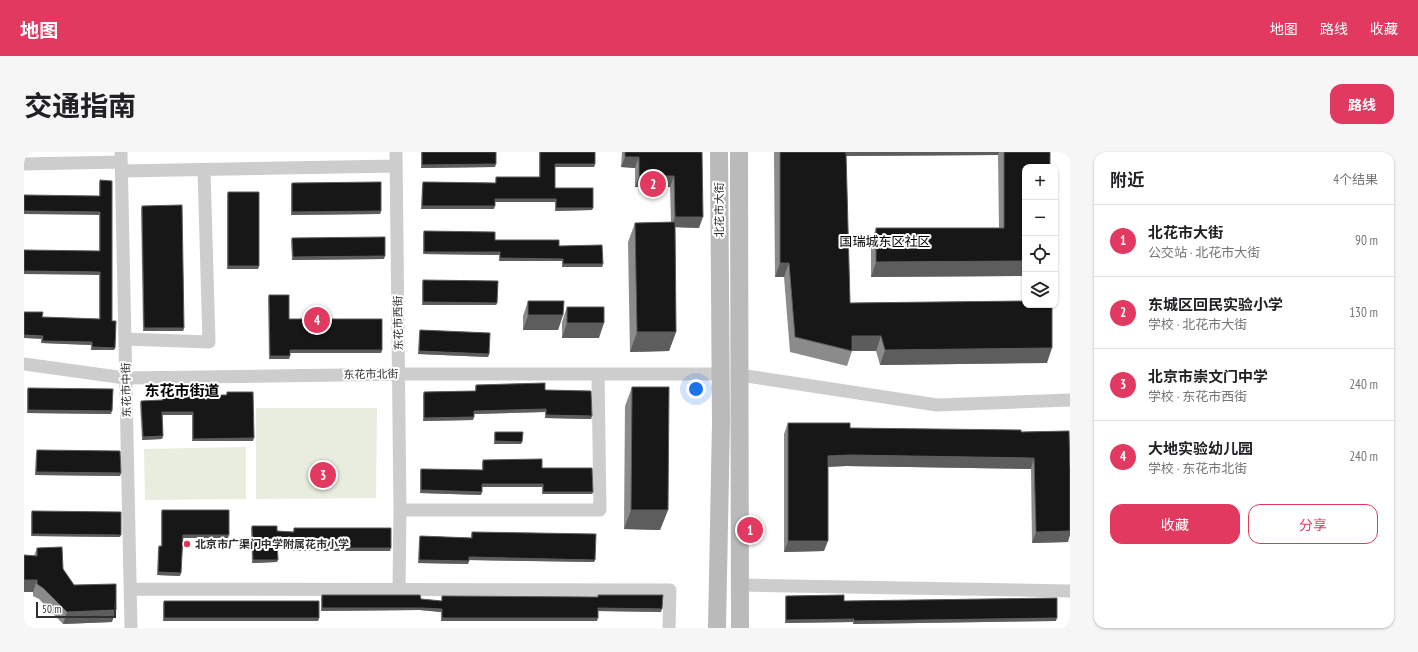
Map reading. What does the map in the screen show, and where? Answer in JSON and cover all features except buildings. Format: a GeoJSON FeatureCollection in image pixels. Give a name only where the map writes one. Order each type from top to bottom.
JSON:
{"type":"FeatureCollection","features":[{"type":"Feature","properties":{"kind":"main road","name":"北花市大街"},"geometry":{"type":"LineString","coordinates":[[717,628],[720,422],[719,152]]}},
{"type":"Feature","properties":{"kind":"main road","name":"北花市大街"},"geometry":{"type":"LineString","coordinates":[[739,152],[740,628]]}},
{"type":"Feature","properties":{"kind":"street","name":"东花市西街"},"geometry":{"type":"LineString","coordinates":[[396,152],[400,510],[398,590]]}},
{"type":"Feature","properties":{"kind":"street"},"geometry":{"type":"LineString","coordinates":[[24,164],[122,162],[204,170],[396,166]]}},
{"type":"Feature","properties":{"kind":"street","name":"东花市中街"},"geometry":{"type":"LineString","coordinates":[[122,162],[131,628]]}},
{"type":"Feature","properties":{"kind":"street"},"geometry":{"type":"LineString","coordinates":[[125,339],[209,342],[204,170]]}},
{"type":"Feature","properties":{"kind":"street","name":"东花市北街"},"geometry":{"type":"LineString","coordinates":[[24,364],[126,378],[398,374],[720,374]]}},
{"type":"Feature","properties":{"kind":"street"},"geometry":{"type":"LineString","coordinates":[[400,510],[600,510],[598,374]]}},
{"type":"Feature","properties":{"kind":"street"},"geometry":{"type":"LineString","coordinates":[[740,375],[937,405],[1070,400]]}},
{"type":"Feature","properties":{"kind":"street"},"geometry":{"type":"LineString","coordinates":[[740,585],[1070,591]]}},
{"type":"Feature","properties":{"kind":"street"},"geometry":{"type":"LineString","coordinates":[[130,589],[670,590],[669,628]]}},
{"type":"Feature","properties":{"kind":"shaded area"},"geometry":{"type":"Polygon","coordinates":[[[256,408],[377,408],[376,498],[256,499],[256,408]]]}},
{"type":"Feature","properties":{"kind":"shaded area"},"geometry":{"type":"Polygon","coordinates":[[[246,447],[246,499],[145,500],[144,449],[246,447]]]}},
{"type":"Feature","properties":{"kind":"place","name":"东城区回民实验小学"},"geometry":{"type":"Point","coordinates":[653,184]}},
{"type":"Feature","properties":{"kind":"place","name":"大地实验幼儿园"},"geometry":{"type":"Point","coordinates":[317,320]}},
{"type":"Feature","properties":{"kind":"place","name":"北京市崇文门中学"},"geometry":{"type":"Point","coordinates":[323,475]}},
{"type":"Feature","properties":{"kind":"place","name":"北花市大街"},"geometry":{"type":"Point","coordinates":[750,530]}},
{"type":"Feature","properties":{"kind":"place","name":"北京市广渠门中学附属花市小学"},"geometry":{"type":"Point","coordinates":[187,544]}},
{"type":"Feature","properties":{"kind":"district","name":"国瑞城东区社区"},"geometry":{"type":"Point","coordinates":[885,241]}},
{"type":"Feature","properties":{"kind":"district","name":"东花市街道"},"geometry":{"type":"Point","coordinates":[182,391]}}]}
